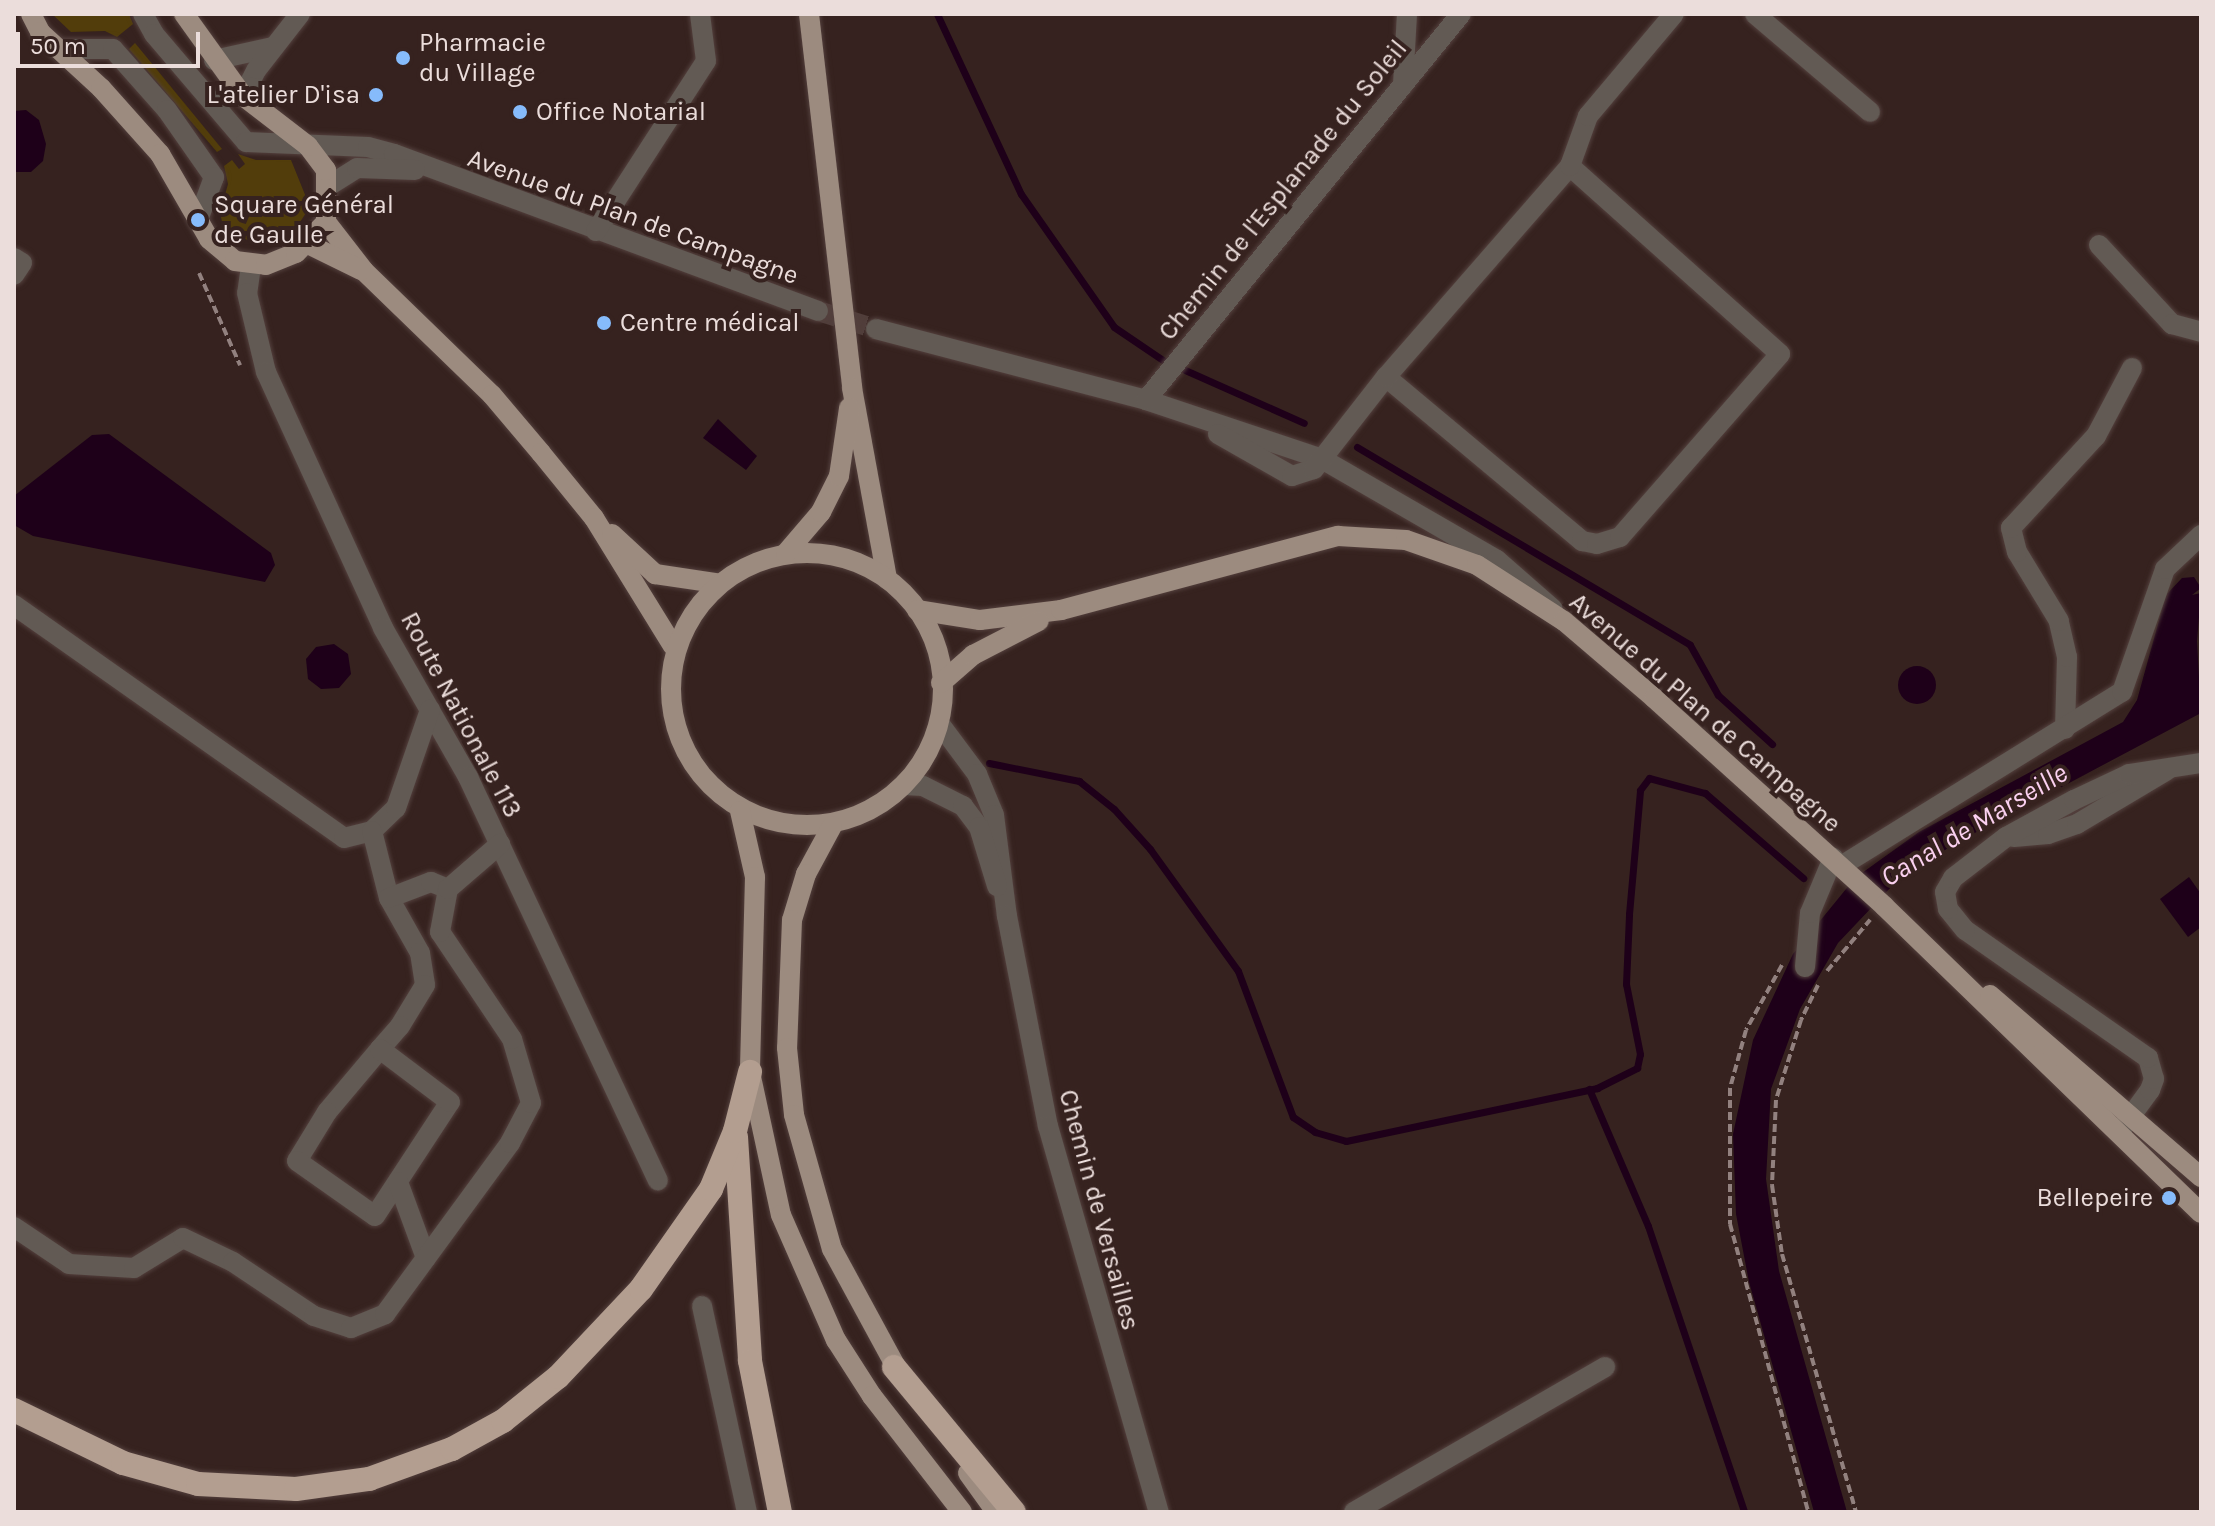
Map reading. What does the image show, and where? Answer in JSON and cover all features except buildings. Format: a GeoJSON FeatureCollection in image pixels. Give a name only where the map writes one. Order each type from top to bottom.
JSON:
{"type":"FeatureCollection","features":[{"type":"Feature","properties":{"kind":"highway"},"geometry":{"type":"LineString","coordinates":[[14,1410],[123,1463],[198,1484],[296,1489],[369,1479],[452,1449],[503,1421],[558,1377],[632,1299],[684,1234],[711,1189],[735,1131],[750,1072]]}},
{"type":"Feature","properties":{"kind":"highway"},"geometry":{"type":"LineString","coordinates":[[735,1131],[750,1361],[780,1512]]}},
{"type":"Feature","properties":{"kind":"highway"},"geometry":{"type":"LineString","coordinates":[[894,1367],[1014,1512]]}},
{"type":"Feature","properties":{"kind":"main road"},"geometry":{"type":"LineString","coordinates":[[26,19],[143,133],[220,251],[251,266],[266,265],[308,244],[326,222],[330,185],[326,170],[308,146],[243,96],[214,60],[184,14]]}},
{"type":"Feature","properties":{"kind":"main road"},"geometry":{"type":"LineString","coordinates":[[809,14],[852,388],[887,579]]}},
{"type":"Feature","properties":{"kind":"main road"},"geometry":{"type":"LineString","coordinates":[[326,222],[364,271],[492,395],[594,518],[655,574],[716,583]]}},
{"type":"Feature","properties":{"kind":"main road"},"geometry":{"type":"LineString","coordinates":[[308,244],[364,271]]}},
{"type":"Feature","properties":{"kind":"main road"},"geometry":{"type":"LineString","coordinates":[[786,553],[821,512],[839,476],[852,388]]}},
{"type":"Feature","properties":{"kind":"main road"},"geometry":{"type":"LineString","coordinates":[[594,518],[673,646]]}},
{"type":"Feature","properties":{"kind":"main road","name":"Avenue du Plan de Campagne"},"geometry":{"type":"LineString","coordinates":[[917,610],[980,620],[1061,610],[1338,536],[1374,535],[1437,548],[1477,565],[1564,621],[1842,867],[2201,1213]]}},
{"type":"Feature","properties":{"kind":"main road"},"geometry":{"type":"LineString","coordinates":[[786,553],[821,553],[856,562],[887,579],[917,610],[934,647],[941,683],[942,727],[904,785],[874,809],[832,826],[772,824],[740,811],[687,749],[671,685],[673,646],[688,615],[716,583],[767,557],[786,553]]}},
{"type":"Feature","properties":{"kind":"main road","name":"Avenue du Plan de Campagne"},"geometry":{"type":"LineString","coordinates":[[941,683],[996,641],[1061,610]]}},
{"type":"Feature","properties":{"kind":"main road"},"geometry":{"type":"LineString","coordinates":[[740,811],[755,877],[750,1072],[770,1179],[816,1299],[872,1396],[962,1512]]}},
{"type":"Feature","properties":{"kind":"main road"},"geometry":{"type":"LineString","coordinates":[[832,826],[806,874],[792,920],[787,1017],[794,1115],[832,1249],[894,1367],[996,1512]]}},
{"type":"Feature","properties":{"kind":"main road","name":"Avenue du Plan de Campagne"},"geometry":{"type":"LineString","coordinates":[[1886,908],[2133,1115],[2201,1177]]}},
{"type":"Feature","properties":{"kind":"street","name":"Avenue du Plan de Campagne"},"geometry":{"type":"LineString","coordinates":[[143,14],[237,137],[255,145],[368,147],[818,311]]}},
{"type":"Feature","properties":{"kind":"street"},"geometry":{"type":"LineString","coordinates":[[243,96],[300,14]]}},
{"type":"Feature","properties":{"kind":"street"},"geometry":{"type":"LineString","coordinates":[[596,231],[706,61],[700,14]]}},
{"type":"Feature","properties":{"kind":"street"},"geometry":{"type":"LineString","coordinates":[[1403,85],[1407,14]]}},
{"type":"Feature","properties":{"kind":"street","name":"Chemin de l'Esplanade du Soleil"},"geometry":{"type":"LineString","coordinates":[[1146,400],[1461,14]]}},
{"type":"Feature","properties":{"kind":"street"},"geometry":{"type":"LineString","coordinates":[[876,329],[1146,400],[1181,412],[1292,476],[1309,474],[1386,377],[1570,166],[1588,116],[1674,14]]}},
{"type":"Feature","properties":{"kind":"street"},"geometry":{"type":"LineString","coordinates":[[1755,14],[1870,112]]}},
{"type":"Feature","properties":{"kind":"street"},"geometry":{"type":"LineString","coordinates":[[214,60],[276,45]]}},
{"type":"Feature","properties":{"kind":"street"},"geometry":{"type":"LineString","coordinates":[[58,49],[113,49],[158,99],[214,177],[198,220]]}},
{"type":"Feature","properties":{"kind":"street"},"geometry":{"type":"LineString","coordinates":[[1386,377],[1582,541],[1597,544],[1620,537],[1780,354],[1570,166]]}},
{"type":"Feature","properties":{"kind":"street","name":"Avenue du Plan de Campagne"},"geometry":{"type":"LineString","coordinates":[[330,185],[357,168],[431,171]]}},
{"type":"Feature","properties":{"kind":"street"},"geometry":{"type":"LineString","coordinates":[[2099,245],[2172,324],[2201,332]]}},
{"type":"Feature","properties":{"kind":"street"},"geometry":{"type":"LineString","coordinates":[[14,258],[22,263],[14,275]]}},
{"type":"Feature","properties":{"kind":"street","name":"Route Nationale 113"},"geometry":{"type":"LineString","coordinates":[[251,266],[247,293],[266,372],[383,628],[500,844],[658,1180]]}},
{"type":"Feature","properties":{"kind":"street"},"geometry":{"type":"LineString","coordinates":[[2065,729],[2067,657],[2059,621],[2017,552],[2011,528],[2096,436],[2132,368]]}},
{"type":"Feature","properties":{"kind":"street"},"geometry":{"type":"LineString","coordinates":[[1322,459],[1497,560],[1564,621]]}},
{"type":"Feature","properties":{"kind":"street"},"geometry":{"type":"LineString","coordinates":[[1805,967],[1810,913],[1842,867],[2122,692],[2165,569],[2201,535]]}},
{"type":"Feature","properties":{"kind":"street"},"geometry":{"type":"LineString","coordinates":[[14,605],[344,838],[372,831],[396,808],[430,710]]}},
{"type":"Feature","properties":{"kind":"street","name":"Chemin de Versailles"},"geometry":{"type":"LineString","coordinates":[[942,727],[977,774],[994,815],[1007,916],[1048,1126],[1159,1512]]}},
{"type":"Feature","properties":{"kind":"street"},"geometry":{"type":"LineString","coordinates":[[2117,1134],[2133,1115],[2154,1079],[2139,1048],[1965,930],[1948,909],[1945,892],[1953,878],[2006,837],[2129,774],[2201,763]]}},
{"type":"Feature","properties":{"kind":"street","name":"Chemin de Versailles"},"geometry":{"type":"LineString","coordinates":[[904,785],[923,786],[963,806],[979,827],[1007,916]]}},
{"type":"Feature","properties":{"kind":"street"},"geometry":{"type":"LineString","coordinates":[[372,831],[389,898],[422,964],[425,985],[380,1049],[327,1112],[297,1161],[375,1216],[450,1102],[380,1049]]}},
{"type":"Feature","properties":{"kind":"street"},"geometry":{"type":"LineString","coordinates":[[14,1227],[69,1264],[134,1268],[183,1238],[233,1262],[314,1316],[351,1328],[385,1314],[510,1143],[531,1103],[512,1039],[451,956],[440,932],[448,889],[500,844]]}},
{"type":"Feature","properties":{"kind":"street"},"geometry":{"type":"LineString","coordinates":[[389,898],[431,882],[448,889]]}},
{"type":"Feature","properties":{"kind":"street"},"geometry":{"type":"LineString","coordinates":[[422,964],[451,956]]}},
{"type":"Feature","properties":{"kind":"street"},"geometry":{"type":"LineString","coordinates":[[398,1182],[426,1258]]}},
{"type":"Feature","properties":{"kind":"street"},"geometry":{"type":"LineString","coordinates":[[702,1306],[740,1509]]}},
{"type":"Feature","properties":{"kind":"street"},"geometry":{"type":"LineString","coordinates":[[1354,1512],[1605,1367]]}},
{"type":"Feature","properties":{"kind":"path"},"geometry":{"type":"LineString","coordinates":[[199,273],[244,374]]}},
{"type":"Feature","properties":{"kind":"path"},"geometry":{"type":"LineString","coordinates":[[1856,1512],[1782,1254],[1772,1185],[1776,1100],[1801,1020],[1824,974],[1886,908]]}},
{"type":"Feature","properties":{"kind":"path"},"geometry":{"type":"LineString","coordinates":[[1788,952],[1746,1030],[1730,1088],[1727,1146],[1730,1224],[1808,1512]]}},
{"type":"Feature","properties":{"kind":"shaded area"},"geometry":{"type":"Polygon","coordinates":[[[52,14],[129,14],[133,24],[117,37],[105,31],[71,32],[52,14]]]}},
{"type":"Feature","properties":{"kind":"shaded area"},"geometry":{"type":"Polygon","coordinates":[[[135,43],[222,149],[217,152],[129,49],[135,43]]]}},
{"type":"Feature","properties":{"kind":"shaded area"},"geometry":{"type":"Polygon","coordinates":[[[238,154],[256,160],[291,160],[310,207],[290,237],[262,246],[224,230],[220,213],[228,184],[224,166],[232,160],[239,169],[245,164],[238,154]]]}},
{"type":"Feature","properties":{"kind":"water"},"geometry":{"type":"Polygon","coordinates":[[[26,110],[39,120],[46,144],[43,161],[31,172],[14,172],[14,111],[26,110]]]}},
{"type":"Feature","properties":{"kind":"water"},"geometry":{"type":"Polygon","coordinates":[[[718,419],[757,456],[746,470],[703,438],[718,419]]]}},
{"type":"Feature","properties":{"kind":"water"},"geometry":{"type":"Polygon","coordinates":[[[109,434],[271,553],[275,565],[265,582],[33,536],[14,525],[14,496],[92,435],[109,434]]]}},
{"type":"Feature","properties":{"kind":"water","name":"Canal de Marseille"},"geometry":{"type":"Polygon","coordinates":[[[2194,577],[2201,588],[2192,595],[2201,593],[2197,641],[2201,713],[1954,844],[1892,886],[1838,943],[1800,1009],[1771,1089],[1766,1179],[1779,1271],[1847,1512],[1814,1512],[1749,1282],[1736,1214],[1733,1134],[1753,1040],[1793,954],[1855,878],[1919,832],[2123,722],[2137,700],[2166,595],[2182,578],[2194,577]]]}},
{"type":"Feature","properties":{"kind":"water"},"geometry":{"type":"Polygon","coordinates":[[[334,644],[348,654],[351,674],[339,688],[321,689],[308,679],[306,659],[316,647],[334,644]]]}},
{"type":"Feature","properties":{"kind":"water"},"geometry":{"type":"Polygon","coordinates":[[[1917,666],[1930,672],[1936,685],[1930,698],[1917,704],[1904,698],[1898,685],[1904,672],[1917,666]]]}},
{"type":"Feature","properties":{"kind":"water"},"geometry":{"type":"Polygon","coordinates":[[[2189,877],[2201,894],[2201,927],[2188,937],[2160,899],[2189,877]]]}},
{"type":"Feature","properties":{"kind":"waterway"},"geometry":{"type":"LineString","coordinates":[[937,14],[1021,194],[1114,327],[1164,361]]}},
{"type":"Feature","properties":{"kind":"waterway"},"geometry":{"type":"LineString","coordinates":[[1185,370],[1304,423]]}},
{"type":"Feature","properties":{"kind":"waterway"},"geometry":{"type":"LineString","coordinates":[[1357,447],[1690,645],[1718,695],[1772,744]]}},
{"type":"Feature","properties":{"kind":"waterway"},"geometry":{"type":"LineString","coordinates":[[989,763],[1079,781],[1114,809],[1150,849],[1238,971],[1293,1117],[1315,1132],[1346,1141],[1597,1088],[1637,1068],[1640,1054],[1626,984],[1640,790],[1649,778],[1705,793],[1803,878]]}},
{"type":"Feature","properties":{"kind":"waterway"},"geometry":{"type":"LineString","coordinates":[[1589,1089],[1648,1226],[1744,1512]]}},
{"type":"Feature","properties":{"kind":"tunnel"},"geometry":{"type":"LineString","coordinates":[[818,311],[876,329]]}},
{"type":"Feature","properties":{"kind":"place","name":"Pharmacie du Village"},"geometry":{"type":"Point","coordinates":[403,58]}},
{"type":"Feature","properties":{"kind":"place","name":"L'atelier D'isa"},"geometry":{"type":"Point","coordinates":[376,95]}},
{"type":"Feature","properties":{"kind":"place","name":"Office Notarial"},"geometry":{"type":"Point","coordinates":[520,112]}},
{"type":"Feature","properties":{"kind":"place","name":"Square Général de Gaulle"},"geometry":{"type":"Point","coordinates":[198,220]}},
{"type":"Feature","properties":{"kind":"place","name":"Centre médical"},"geometry":{"type":"Point","coordinates":[604,323]}},
{"type":"Feature","properties":{"kind":"place","name":"Bellepeire"},"geometry":{"type":"Point","coordinates":[2169,1198]}}]}
